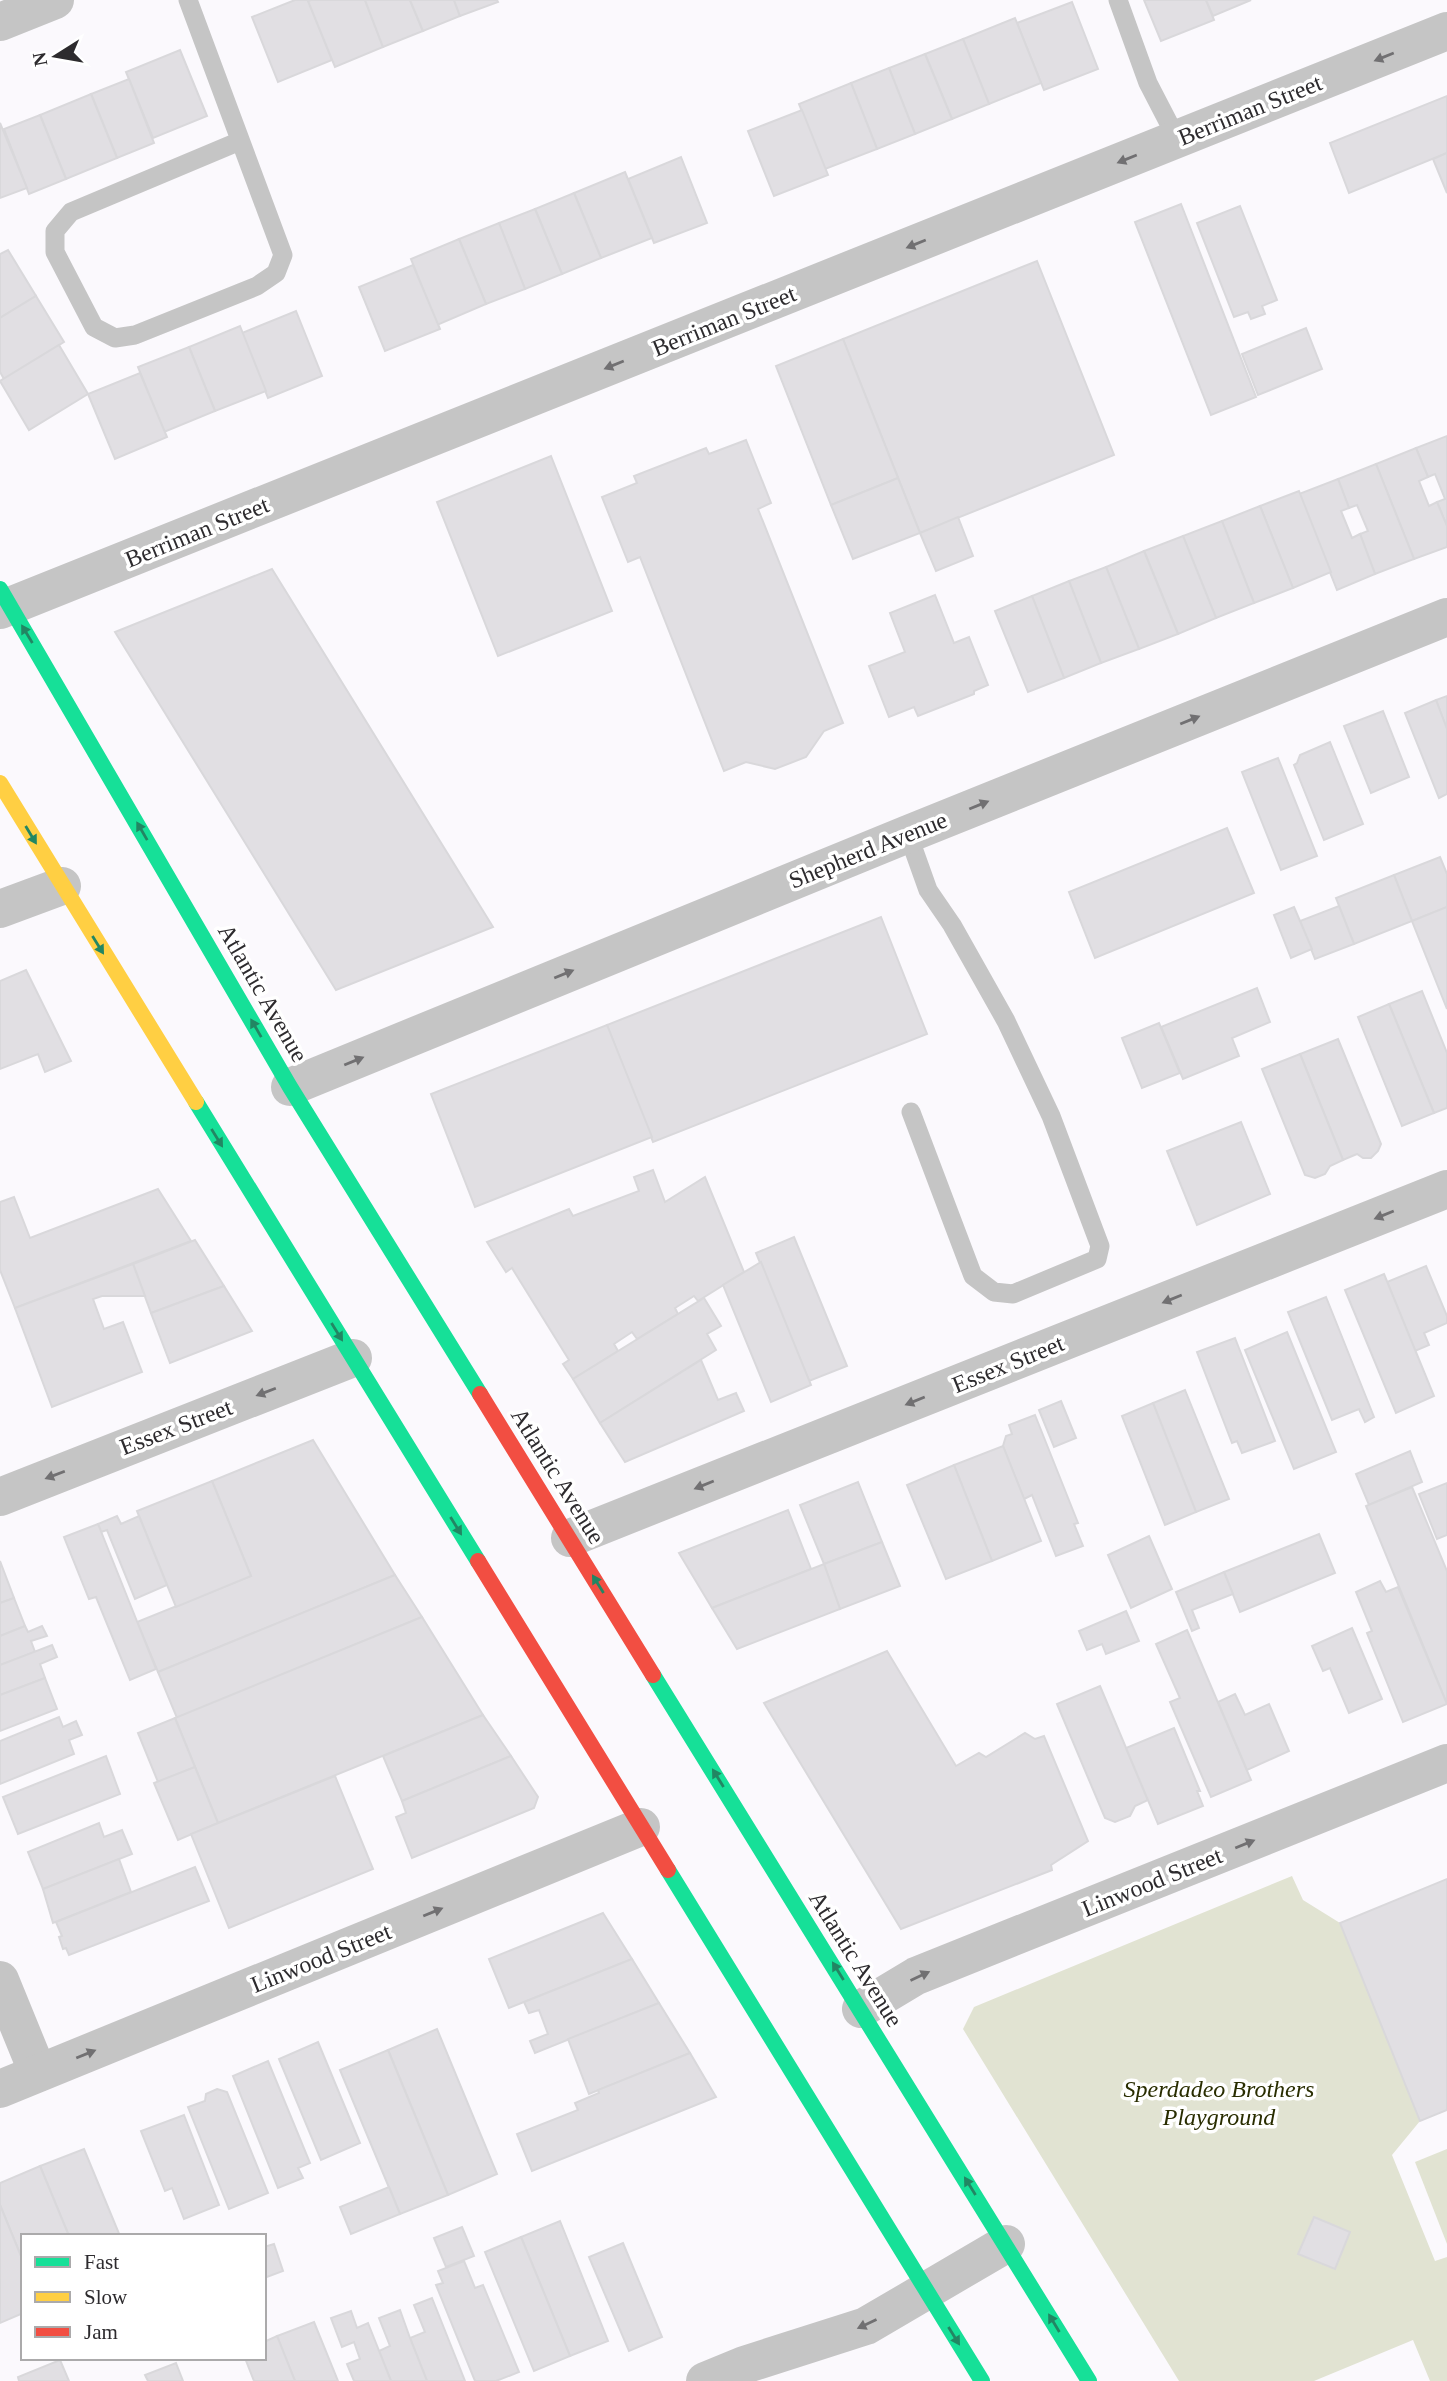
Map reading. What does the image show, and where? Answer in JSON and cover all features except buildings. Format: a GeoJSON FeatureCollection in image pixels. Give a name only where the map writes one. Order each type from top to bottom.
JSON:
{"type":"FeatureCollection","features":[{"type":"Feature","properties":{"kind":"main road","name":"Atlantic Avenue"},"geometry":{"type":"LineString","coordinates":[[3,602],[290,1087],[1089,2381]]}},
{"type":"Feature","properties":{"kind":"main road"},"geometry":{"type":"LineString","coordinates":[[0,783],[982,2381]]}},
{"type":"Feature","properties":{"kind":"street"},"geometry":{"type":"LineString","coordinates":[[0,22],[55,0]]}},
{"type":"Feature","properties":{"kind":"street","name":"Berriman Street"},"geometry":{"type":"LineString","coordinates":[[3,602],[1447,31]]}},
{"type":"Feature","properties":{"kind":"street","name":"Shepherd Avenue"},"geometry":{"type":"LineString","coordinates":[[290,1087],[1447,617]]}},
{"type":"Feature","properties":{"kind":"street"},"geometry":{"type":"LineString","coordinates":[[0,909],[62,886]]}},
{"type":"Feature","properties":{"kind":"street","name":"Essex Street"},"geometry":{"type":"LineString","coordinates":[[570,1538],[1447,1189]]}},
{"type":"Feature","properties":{"kind":"street","name":"Essex Street"},"geometry":{"type":"LineString","coordinates":[[0,1497],[353,1358]]}},
{"type":"Feature","properties":{"kind":"street","name":"Linwood Street"},"geometry":{"type":"LineString","coordinates":[[861,2009],[916,1976],[1447,1763]]}},
{"type":"Feature","properties":{"kind":"street","name":"Linwood Street"},"geometry":{"type":"LineString","coordinates":[[0,2089],[642,1827]]}},
{"type":"Feature","properties":{"kind":"street"},"geometry":{"type":"LineString","coordinates":[[0,1980],[38,2073]]}},
{"type":"Feature","properties":{"kind":"street"},"geometry":{"type":"LineString","coordinates":[[705,2381],[744,2365],[866,2326],[1006,2244]]}},
{"type":"Feature","properties":{"kind":"lane"},"geometry":{"type":"LineString","coordinates":[[187,0],[283,255],[276,273],[257,286],[135,335],[115,338],[94,327],[55,252],[55,231],[71,212],[240,141]]}},
{"type":"Feature","properties":{"kind":"lane"},"geometry":{"type":"LineString","coordinates":[[1118,0],[1148,83],[1177,139]]}},
{"type":"Feature","properties":{"kind":"lane"},"geometry":{"type":"LineString","coordinates":[[908,834],[928,890],[952,925],[1006,1021],[1051,1116],[1100,1246],[1097,1259],[1013,1294],[994,1292],[973,1276],[911,1112]]}},
{"type":"Feature","properties":{"kind":"green space","name":"Sperdadeo Brothers Playground"},"geometry":{"type":"Polygon","coordinates":[[[1292,1876],[1303,1900],[1340,1923],[1420,2121],[1392,2155],[1435,2261],[1447,2257],[1447,2381],[1430,2381],[1413,2340],[1314,2381],[1179,2381],[963,2029],[974,2007],[1292,1876]]]}},
{"type":"Feature","properties":{"kind":"green space"},"geometry":{"type":"Polygon","coordinates":[[[1447,2149],[1447,2244],[1415,2162],[1447,2149]]]}},
{"type":"Feature","properties":{"kind":"traffic: fast"},"geometry":{"type":"LineString","coordinates":[[0,589],[290,1087],[480,1394]]}},
{"type":"Feature","properties":{"kind":"traffic: fast"},"geometry":{"type":"LineString","coordinates":[[196,1102],[478,1561]]}},
{"type":"Feature","properties":{"kind":"traffic: fast"},"geometry":{"type":"LineString","coordinates":[[653,1675],[1089,2381]]}},
{"type":"Feature","properties":{"kind":"traffic: fast"},"geometry":{"type":"LineString","coordinates":[[668,1870],[982,2381]]}},
{"type":"Feature","properties":{"kind":"traffic: slow"},"geometry":{"type":"LineString","coordinates":[[0,783],[196,1102]]}},
{"type":"Feature","properties":{"kind":"traffic: jam"},"geometry":{"type":"LineString","coordinates":[[480,1394],[653,1675]]}},
{"type":"Feature","properties":{"kind":"traffic: jam"},"geometry":{"type":"LineString","coordinates":[[478,1561],[668,1870]]}}]}
